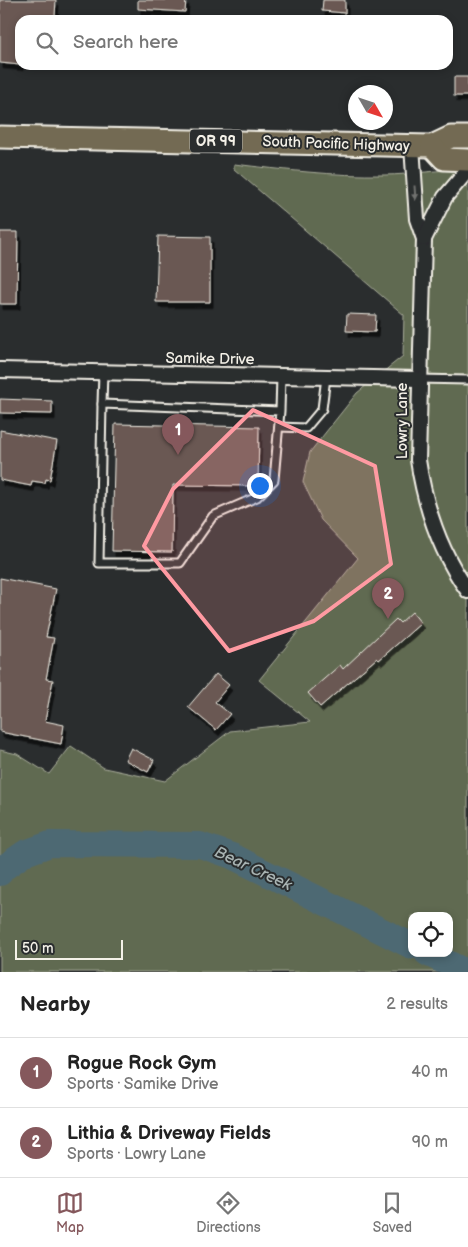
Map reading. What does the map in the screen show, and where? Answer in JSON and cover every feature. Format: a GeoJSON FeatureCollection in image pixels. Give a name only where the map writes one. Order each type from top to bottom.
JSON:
{"type":"FeatureCollection","features":[{"type":"Feature","properties":{"kind":"main road","name":"South Pacific Highway"},"geometry":{"type":"LineString","coordinates":[[0,137],[422,146],[451,136],[468,137]]}},
{"type":"Feature","properties":{"kind":"main road","name":"South Pacific Highway"},"geometry":{"type":"LineString","coordinates":[[422,146],[444,159],[468,160]]}},
{"type":"Feature","properties":{"kind":"street","name":"Lowry Lane"},"geometry":{"type":"LineString","coordinates":[[422,146],[417,219],[424,239],[418,379],[418,460],[422,488],[441,545],[468,591]]}},
{"type":"Feature","properties":{"kind":"street","name":"Lowry Lane"},"geometry":{"type":"LineString","coordinates":[[424,239],[445,197],[468,170]]}},
{"type":"Feature","properties":{"kind":"street","name":"Samike Drive"},"geometry":{"type":"LineString","coordinates":[[0,370],[418,379]]}},
{"type":"Feature","properties":{"kind":"lane"},"geometry":{"type":"LineString","coordinates":[[103,372],[99,563],[180,563],[213,516],[257,497],[274,480],[281,376]]}},
{"type":"Feature","properties":{"kind":"lane"},"geometry":{"type":"LineString","coordinates":[[279,427],[306,428],[322,409],[326,377]]}},
{"type":"Feature","properties":{"kind":"lane"},"geometry":{"type":"LineString","coordinates":[[418,379],[468,380]]}},
{"type":"Feature","properties":{"kind":"lane"},"geometry":{"type":"LineString","coordinates":[[102,404],[280,411]]}},
{"type":"Feature","properties":{"kind":"highlighted area"},"geometry":{"type":"Polygon","coordinates":[[[253,410],[375,466],[391,564],[314,621],[229,651],[144,546],[173,489],[253,410]]]}},
{"type":"Feature","properties":{"kind":"green space"},"geometry":{"type":"Polygon","coordinates":[[[234,164],[346,175],[394,175],[468,169],[468,972],[0,972],[0,750],[17,754],[49,774],[71,746],[104,768],[165,781],[230,731],[310,722],[259,680],[358,558],[321,520],[303,482],[310,452],[357,393],[403,356],[404,315],[234,169],[234,164]]]}},
{"type":"Feature","properties":{"kind":"building"},"geometry":{"type":"Polygon","coordinates":[[[0,0],[56,0],[55,15],[15,15],[15,64],[0,63],[0,0]]]}},
{"type":"Feature","properties":{"kind":"building"},"geometry":{"type":"Polygon","coordinates":[[[138,0],[186,0],[185,12],[138,9],[138,0]]]}},
{"type":"Feature","properties":{"kind":"building"},"geometry":{"type":"Polygon","coordinates":[[[323,0],[345,0],[345,13],[322,11],[323,0]]]}},
{"type":"Feature","properties":{"kind":"building"},"geometry":{"type":"Polygon","coordinates":[[[454,77],[468,77],[468,96],[454,96],[454,77]]]}},
{"type":"Feature","properties":{"kind":"building"},"geometry":{"type":"Polygon","coordinates":[[[0,232],[18,232],[17,304],[0,304],[0,232]]]}},
{"type":"Feature","properties":{"kind":"building"},"geometry":{"type":"Polygon","coordinates":[[[158,236],[210,237],[210,302],[156,302],[158,236]]]}},
{"type":"Feature","properties":{"kind":"building"},"geometry":{"type":"Polygon","coordinates":[[[347,314],[376,315],[375,332],[346,331],[347,314]]]}},
{"type":"Feature","properties":{"kind":"building"},"geometry":{"type":"Polygon","coordinates":[[[0,399],[52,401],[52,414],[0,413],[0,399]]]}},
{"type":"Feature","properties":{"kind":"building"},"geometry":{"type":"Polygon","coordinates":[[[115,424],[259,427],[258,486],[173,485],[172,552],[112,551],[115,424]]]}},
{"type":"Feature","properties":{"kind":"building"},"geometry":{"type":"Polygon","coordinates":[[[0,430],[57,441],[50,480],[46,479],[45,483],[32,481],[31,486],[0,480],[0,430]]]}},
{"type":"Feature","properties":{"kind":"building"},"geometry":{"type":"Polygon","coordinates":[[[0,578],[56,589],[46,637],[54,638],[46,679],[53,680],[45,721],[64,725],[61,744],[0,732],[0,578]]]}},
{"type":"Feature","properties":{"kind":"building"},"geometry":{"type":"Polygon","coordinates":[[[412,612],[421,623],[379,660],[377,658],[320,707],[308,693],[340,665],[343,669],[396,619],[400,623],[412,612]]]}},
{"type":"Feature","properties":{"kind":"building"},"geometry":{"type":"Polygon","coordinates":[[[216,674],[229,685],[215,702],[230,714],[216,730],[188,707],[216,674]]]}},
{"type":"Feature","properties":{"kind":"building"},"geometry":{"type":"Polygon","coordinates":[[[131,748],[154,760],[148,772],[125,760],[131,748]]]}},
{"type":"Feature","properties":{"kind":"waterway","name":"Bear Creek"},"geometry":{"type":"LineString","coordinates":[[0,873],[2,869],[25,853],[50,844],[200,845],[232,856],[408,944]]}},
{"type":"Feature","properties":{"kind":"waterway","name":"Bear Creek"},"geometry":{"type":"LineString","coordinates":[[435,957],[466,972]]}},
{"type":"Feature","properties":{"kind":"place","name":"Rogue Rock Gym"},"geometry":{"type":"Point","coordinates":[178,455]}},
{"type":"Feature","properties":{"kind":"place","name":"Lithia & Driveway Fields"},"geometry":{"type":"Point","coordinates":[388,619]}}]}
